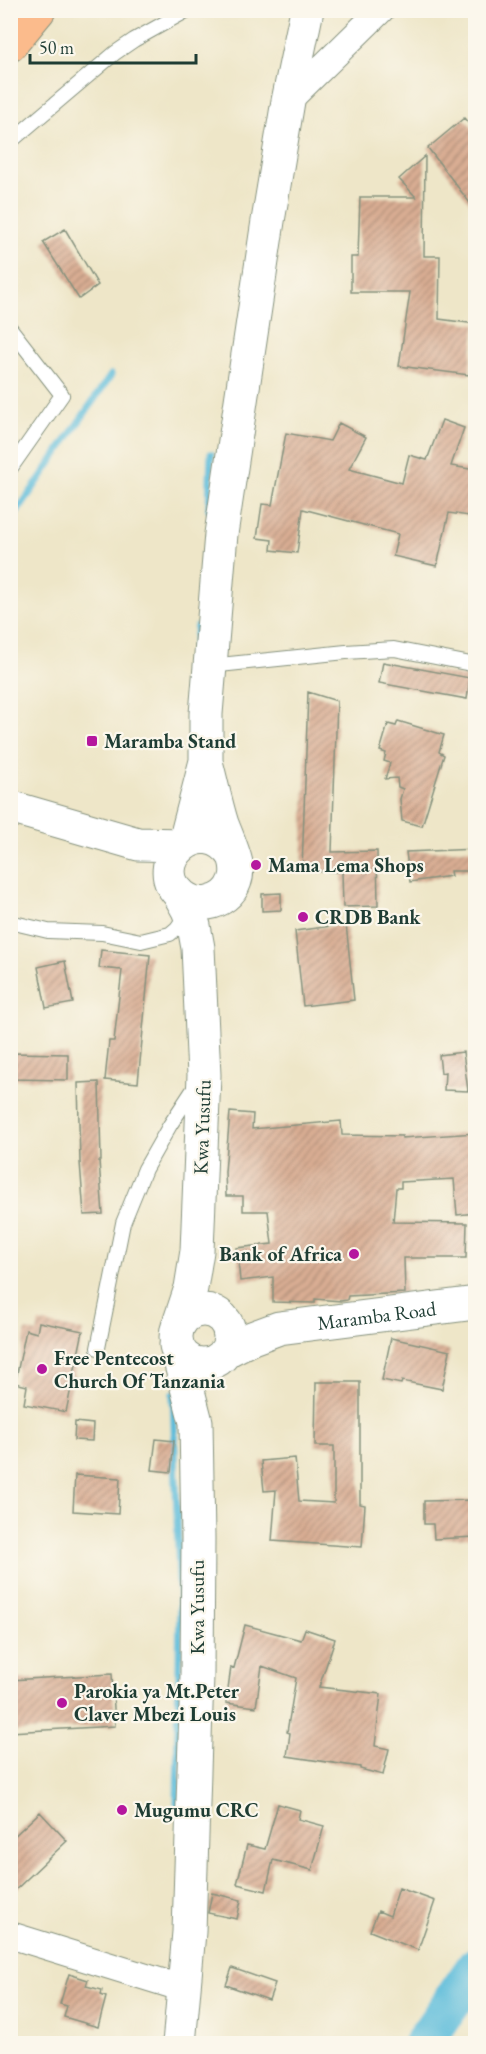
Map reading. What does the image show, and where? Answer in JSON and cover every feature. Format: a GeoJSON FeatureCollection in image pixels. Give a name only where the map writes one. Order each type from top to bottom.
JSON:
{"type":"FeatureCollection","features":[{"type":"Feature","properties":{"kind":"highway"},"geometry":{"type":"LineString","coordinates":[[10,45],[39,10]]}},
{"type":"Feature","properties":{"kind":"street"},"geometry":{"type":"LineString","coordinates":[[234,856],[222,843],[214,839],[197,837],[184,844],[176,852],[170,864],[170,877],[180,896],[192,902],[210,903],[225,896],[231,889],[237,873],[234,856],[219,813],[206,761],[206,714],[221,534],[268,221],[288,101],[307,10]]}},
{"type":"Feature","properties":{"kind":"street"},"geometry":{"type":"LineString","coordinates":[[288,101],[381,10]]}},
{"type":"Feature","properties":{"kind":"street"},"geometry":{"type":"LineString","coordinates":[[184,844],[206,761]]}},
{"type":"Feature","properties":{"kind":"street","name":"Kwa Yusufu"},"geometry":{"type":"LineString","coordinates":[[10,807],[138,844],[184,844]]}},
{"type":"Feature","properties":{"kind":"street","name":"Kwa Yusufu"},"geometry":{"type":"LineString","coordinates":[[107,836],[147,856],[165,873],[180,896],[194,926],[202,1003],[204,1075],[197,1251],[191,1288],[177,1335],[196,1422],[197,1674],[189,1932],[180,2043]]}},
{"type":"Feature","properties":{"kind":"street","name":"Kwa Yusufu"},"geometry":{"type":"LineString","coordinates":[[202,1003],[215,940],[231,889]]}},
{"type":"Feature","properties":{"kind":"street","name":"Kwa Yusufu"},"geometry":{"type":"LineString","coordinates":[[196,1422],[222,1335],[197,1251]]}},
{"type":"Feature","properties":{"kind":"street","name":"Maramba Road"},"geometry":{"type":"LineString","coordinates":[[222,1335],[476,1303]]}},
{"type":"Feature","properties":{"kind":"street"},"geometry":{"type":"LineString","coordinates":[[206,1310],[222,1335],[211,1364],[200,1365],[190,1362],[182,1355],[177,1335],[186,1316],[195,1311],[206,1310]]}},
{"type":"Feature","properties":{"kind":"street"},"geometry":{"type":"LineString","coordinates":[[10,1935],[175,1986],[184,1986]]}},
{"type":"Feature","properties":{"kind":"lane"},"geometry":{"type":"LineString","coordinates":[[10,142],[115,53],[188,10]]}},
{"type":"Feature","properties":{"kind":"lane"},"geometry":{"type":"LineString","coordinates":[[10,328],[62,395],[10,469]]}},
{"type":"Feature","properties":{"kind":"lane"},"geometry":{"type":"LineString","coordinates":[[210,666],[394,649],[476,665]]}},
{"type":"Feature","properties":{"kind":"lane"},"geometry":{"type":"LineString","coordinates":[[10,922],[48,931],[102,933],[141,941],[170,934],[177,928],[180,896]]}},
{"type":"Feature","properties":{"kind":"lane"},"geometry":{"type":"LineString","coordinates":[[98,1348],[123,1223],[146,1169],[170,1125],[204,1075]]}},
{"type":"Feature","properties":{"kind":"building"},"geometry":{"type":"Polygon","coordinates":[[[464,118],[476,132],[476,211],[428,148],[464,118]]]}},
{"type":"Feature","properties":{"kind":"building"},"geometry":{"type":"Polygon","coordinates":[[[425,156],[424,256],[440,256],[439,319],[476,324],[469,375],[399,366],[410,292],[351,292],[351,257],[358,257],[360,197],[416,197],[399,179],[425,156]]]}},
{"type":"Feature","properties":{"kind":"building"},"geometry":{"type":"Polygon","coordinates":[[[65,229],[98,285],[79,299],[43,242],[65,229]]]}},
{"type":"Feature","properties":{"kind":"building"},"geometry":{"type":"Polygon","coordinates":[[[442,420],[464,428],[451,466],[476,470],[476,517],[449,513],[437,566],[393,556],[398,534],[303,509],[297,553],[271,550],[272,540],[257,538],[262,504],[272,505],[286,433],[330,441],[339,423],[366,437],[349,469],[402,483],[409,455],[427,460],[442,420]]]}},
{"type":"Feature","properties":{"kind":"building"},"geometry":{"type":"Polygon","coordinates":[[[383,662],[470,678],[467,699],[379,683],[383,662]]]}},
{"type":"Feature","properties":{"kind":"building"},"geometry":{"type":"Polygon","coordinates":[[[308,692],[337,701],[332,852],[377,851],[378,906],[343,907],[342,872],[302,871],[308,692]]]}},
{"type":"Feature","properties":{"kind":"building"},"geometry":{"type":"Polygon","coordinates":[[[398,721],[444,735],[439,752],[444,755],[422,826],[402,821],[400,799],[403,789],[398,787],[397,778],[385,779],[390,763],[384,761],[386,753],[380,751],[388,724],[396,726],[398,721]]]}},
{"type":"Feature","properties":{"kind":"building"},"geometry":{"type":"Polygon","coordinates":[[[476,849],[476,871],[450,871],[451,876],[410,882],[406,852],[476,849]]]}},
{"type":"Feature","properties":{"kind":"building"},"geometry":{"type":"Polygon","coordinates":[[[281,893],[281,910],[262,911],[262,894],[281,893]]]}},
{"type":"Feature","properties":{"kind":"building"},"geometry":{"type":"Polygon","coordinates":[[[346,924],[354,1000],[303,1006],[295,931],[346,924]]]}},
{"type":"Feature","properties":{"kind":"building"},"geometry":{"type":"Polygon","coordinates":[[[101,950],[150,955],[138,1083],[105,1080],[109,1041],[114,1041],[122,970],[99,968],[101,950]]]}},
{"type":"Feature","properties":{"kind":"building"},"geometry":{"type":"Polygon","coordinates":[[[65,961],[73,1003],[46,1008],[38,967],[65,961]]]}},
{"type":"Feature","properties":{"kind":"building"},"geometry":{"type":"Polygon","coordinates":[[[463,1052],[468,1091],[444,1090],[445,1072],[441,1073],[439,1055],[463,1052]]]}},
{"type":"Feature","properties":{"kind":"building"},"geometry":{"type":"Polygon","coordinates":[[[10,1053],[68,1054],[68,1080],[10,1079],[10,1053]]]}},
{"type":"Feature","properties":{"kind":"building"},"geometry":{"type":"Polygon","coordinates":[[[99,1082],[101,1161],[99,1161],[103,1214],[84,1215],[78,1083],[99,1082]]]}},
{"type":"Feature","properties":{"kind":"building"},"geometry":{"type":"Polygon","coordinates":[[[230,1112],[253,1114],[252,1129],[341,1121],[342,1135],[402,1136],[402,1138],[476,1133],[476,1213],[457,1215],[454,1179],[401,1182],[401,1188],[396,1188],[393,1222],[467,1223],[466,1258],[404,1258],[405,1293],[348,1296],[347,1300],[341,1301],[315,1299],[315,1303],[273,1302],[273,1277],[240,1281],[237,1248],[272,1244],[268,1211],[243,1211],[243,1196],[226,1196],[225,1172],[230,1112]]]}},
{"type":"Feature","properties":{"kind":"building"},"geometry":{"type":"Polygon","coordinates":[[[39,1322],[83,1331],[66,1412],[24,1404],[27,1386],[15,1383],[26,1330],[37,1333],[39,1322]]]}},
{"type":"Feature","properties":{"kind":"building"},"geometry":{"type":"Polygon","coordinates":[[[391,1338],[450,1351],[442,1389],[402,1381],[401,1384],[382,1380],[391,1338]]]}},
{"type":"Feature","properties":{"kind":"building"},"geometry":{"type":"Polygon","coordinates":[[[316,1382],[360,1382],[360,1504],[365,1505],[362,1547],[272,1541],[276,1490],[264,1491],[261,1461],[295,1458],[299,1501],[334,1503],[334,1446],[315,1446],[316,1382]]]}},
{"type":"Feature","properties":{"kind":"building"},"geometry":{"type":"Polygon","coordinates":[[[75,1422],[93,1424],[92,1441],[74,1440],[75,1422]]]}},
{"type":"Feature","properties":{"kind":"building"},"geometry":{"type":"Polygon","coordinates":[[[156,1439],[174,1441],[171,1472],[152,1470],[156,1439]]]}},
{"type":"Feature","properties":{"kind":"building"},"geometry":{"type":"Polygon","coordinates":[[[75,1475],[120,1478],[118,1514],[73,1511],[75,1475]]]}},
{"type":"Feature","properties":{"kind":"building"},"geometry":{"type":"Polygon","coordinates":[[[476,1500],[476,1537],[434,1539],[433,1524],[424,1524],[424,1501],[476,1500]]]}},
{"type":"Feature","properties":{"kind":"building"},"geometry":{"type":"Polygon","coordinates":[[[245,1625],[301,1640],[305,1629],[335,1639],[319,1687],[381,1694],[375,1746],[389,1749],[383,1775],[360,1769],[360,1767],[287,1756],[290,1733],[287,1732],[296,1678],[262,1666],[256,1707],[226,1703],[231,1667],[234,1668],[245,1625]]]}},
{"type":"Feature","properties":{"kind":"building","name":"Parokia ya Mt.Peter Claver Mbezi Louis"},"geometry":{"type":"Polygon","coordinates":[[[112,1674],[115,1726],[10,1732],[10,1680],[112,1674]]]}},
{"type":"Feature","properties":{"kind":"building"},"geometry":{"type":"Polygon","coordinates":[[[278,1804],[300,1810],[298,1819],[324,1826],[312,1870],[273,1860],[266,1891],[237,1884],[247,1845],[265,1849],[278,1804]]]}},
{"type":"Feature","properties":{"kind":"building"},"geometry":{"type":"Polygon","coordinates":[[[40,1812],[67,1841],[10,1895],[10,1840],[40,1812]]]}},
{"type":"Feature","properties":{"kind":"building"},"geometry":{"type":"Polygon","coordinates":[[[399,1888],[435,1901],[418,1950],[370,1931],[378,1911],[390,1916],[399,1888]]]}},
{"type":"Feature","properties":{"kind":"building"},"geometry":{"type":"Polygon","coordinates":[[[212,1893],[241,1900],[237,1919],[208,1913],[212,1893]]]}},
{"type":"Feature","properties":{"kind":"building"},"geometry":{"type":"Polygon","coordinates":[[[232,1968],[275,1983],[269,2000],[226,1985],[232,1968]]]}},
{"type":"Feature","properties":{"kind":"building"},"geometry":{"type":"Polygon","coordinates":[[[69,1974],[88,1980],[86,1986],[102,1990],[101,1995],[106,1997],[98,2027],[64,2017],[67,2006],[60,2004],[69,1974]]]}},
{"type":"Feature","properties":{"kind":"waterway"},"geometry":{"type":"LineString","coordinates":[[10,522],[111,375]]}},
{"type":"Feature","properties":{"kind":"waterway"},"geometry":{"type":"LineString","coordinates":[[209,509],[211,454]]}},
{"type":"Feature","properties":{"kind":"waterway"},"geometry":{"type":"LineString","coordinates":[[193,676],[197,627]]}},
{"type":"Feature","properties":{"kind":"waterway"},"geometry":{"type":"LineString","coordinates":[[173,1394],[180,1606],[177,1803]]}},
{"type":"Feature","properties":{"kind":"waterway"},"geometry":{"type":"LineString","coordinates":[[423,2044],[476,1967]]}},
{"type":"Feature","properties":{"kind":"place","name":"Maramba Stand"},"geometry":{"type":"Point","coordinates":[92,741]}},
{"type":"Feature","properties":{"kind":"place","name":"Mama Lema Shops"},"geometry":{"type":"Point","coordinates":[256,865]}},
{"type":"Feature","properties":{"kind":"place","name":"CRDB Bank"},"geometry":{"type":"Point","coordinates":[303,917]}},
{"type":"Feature","properties":{"kind":"place","name":"Bank of Africa"},"geometry":{"type":"Point","coordinates":[354,1254]}},
{"type":"Feature","properties":{"kind":"place","name":"Free Pentecost Church Of Tanzania"},"geometry":{"type":"Point","coordinates":[42,1369]}},
{"type":"Feature","properties":{"kind":"place","name":"Parokia ya Mt.Peter Claver Mbezi Louis"},"geometry":{"type":"Point","coordinates":[62,1703]}},
{"type":"Feature","properties":{"kind":"place","name":"Mugumu CRC"},"geometry":{"type":"Point","coordinates":[122,1810]}}]}
